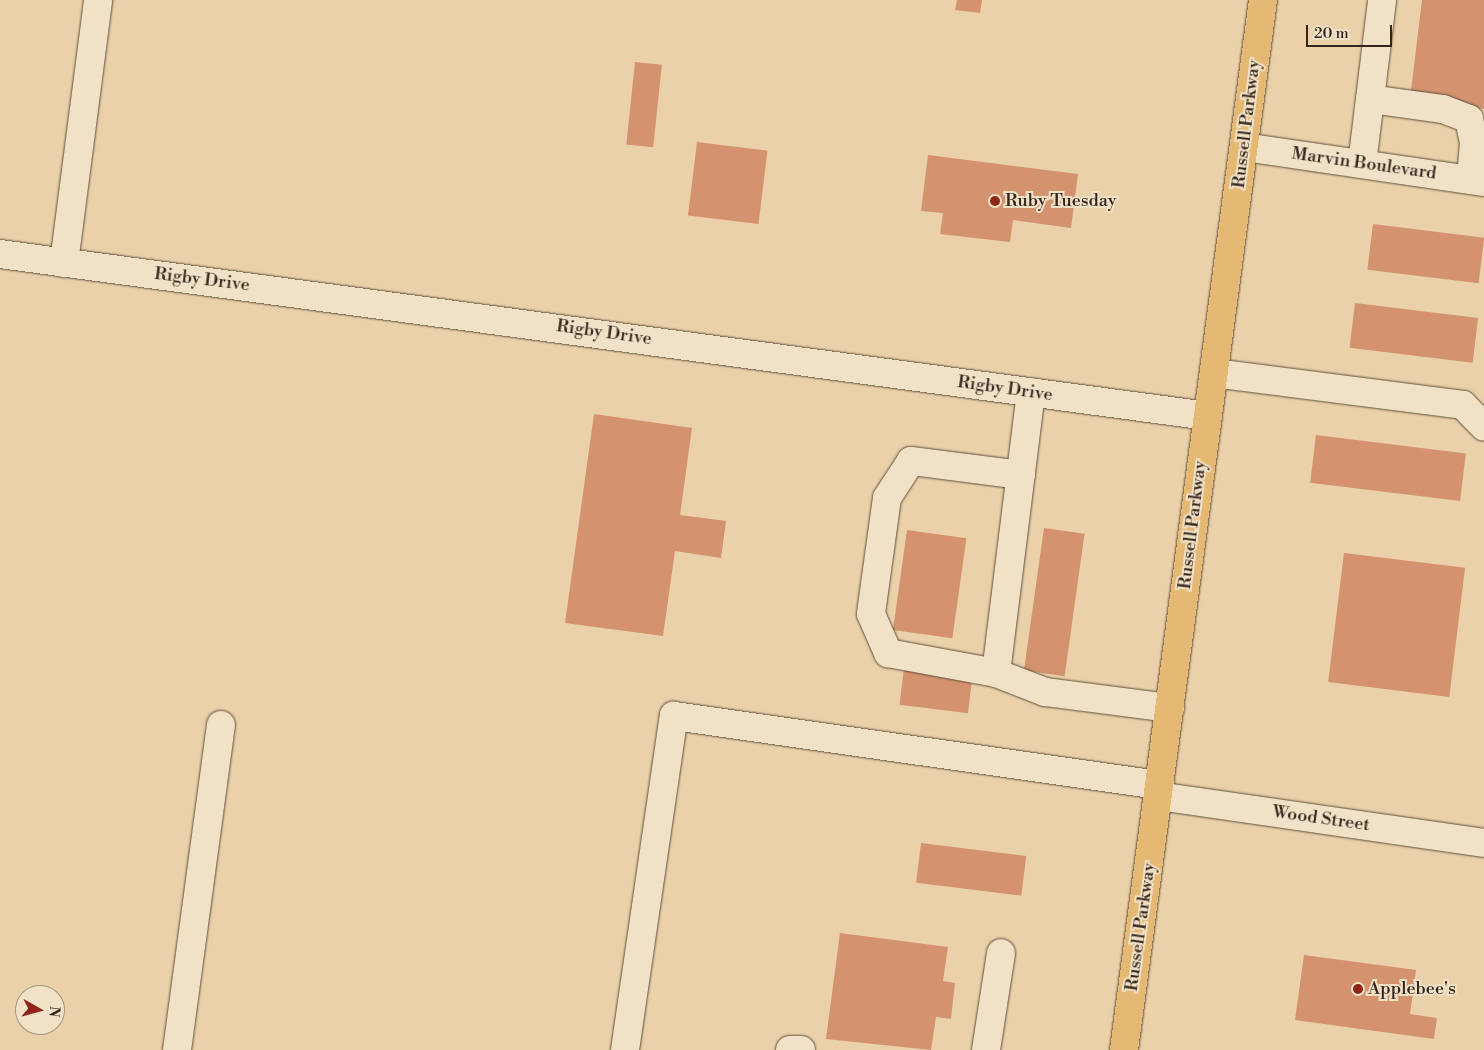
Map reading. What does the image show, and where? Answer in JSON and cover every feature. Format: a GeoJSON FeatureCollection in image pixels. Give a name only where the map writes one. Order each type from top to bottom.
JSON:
{"type":"FeatureCollection","features":[{"type":"Feature","properties":{"kind":"main road","name":"Russell Parkway"},"geometry":{"type":"LineString","coordinates":[[1124,1050],[1263,0]]}},
{"type":"Feature","properties":{"kind":"street"},"geometry":{"type":"LineString","coordinates":[[64,263],[98,0]]}},
{"type":"Feature","properties":{"kind":"street"},"geometry":{"type":"LineString","coordinates":[[1362,164],[1382,0]]}},
{"type":"Feature","properties":{"kind":"street"},"geometry":{"type":"LineString","coordinates":[[1370,99],[1443,109],[1469,119],[1474,144],[1477,181]]}},
{"type":"Feature","properties":{"kind":"street","name":"Marvin Boulevard"},"geometry":{"type":"LineString","coordinates":[[1244,147],[1477,181]]}},
{"type":"Feature","properties":{"kind":"street","name":"Rigby Drive"},"geometry":{"type":"LineString","coordinates":[[0,254],[1207,416]]}},
{"type":"Feature","properties":{"kind":"street"},"geometry":{"type":"LineString","coordinates":[[1214,373],[1463,406],[1484,427]]}},
{"type":"Feature","properties":{"kind":"street"},"geometry":{"type":"LineString","coordinates":[[996,673],[1031,392]]}},
{"type":"Feature","properties":{"kind":"street"},"geometry":{"type":"LineString","coordinates":[[1021,475],[911,462],[887,498],[870,614],[888,653],[996,673],[1045,692],[1170,708]]}},
{"type":"Feature","properties":{"kind":"street","name":"Wood Street"},"geometry":{"type":"LineString","coordinates":[[625,1050],[674,716],[1159,790],[1484,843]]}},
{"type":"Feature","properties":{"kind":"street"},"geometry":{"type":"LineString","coordinates":[[177,1050],[221,725]]}},
{"type":"Feature","properties":{"kind":"street"},"geometry":{"type":"LineString","coordinates":[[986,1050],[1002,954]]}},
{"type":"Feature","properties":{"kind":"street"},"geometry":{"type":"LineString","coordinates":[[790,1050],[801,1050]]}},
{"type":"Feature","properties":{"kind":"building"},"geometry":{"type":"Polygon","coordinates":[[[957,0],[982,0],[980,13],[955,10],[957,0]]]}},
{"type":"Feature","properties":{"kind":"building"},"geometry":{"type":"Polygon","coordinates":[[[1422,0],[1484,0],[1484,109],[1410,99],[1422,0]]]}},
{"type":"Feature","properties":{"kind":"building"},"geometry":{"type":"Polygon","coordinates":[[[635,62],[662,65],[653,147],[626,145],[635,62]]]}},
{"type":"Feature","properties":{"kind":"building"},"geometry":{"type":"Polygon","coordinates":[[[697,142],[767,151],[758,224],[688,215],[697,142]]]}},
{"type":"Feature","properties":{"kind":"building"},"geometry":{"type":"Polygon","coordinates":[[[928,155],[1078,174],[1071,228],[1013,220],[1010,242],[940,234],[943,213],[921,211],[928,155]]]}},
{"type":"Feature","properties":{"kind":"building"},"geometry":{"type":"Polygon","coordinates":[[[1373,224],[1484,238],[1479,283],[1367,270],[1373,224]]]}},
{"type":"Feature","properties":{"kind":"building"},"geometry":{"type":"Polygon","coordinates":[[[1355,303],[1478,318],[1473,363],[1350,348],[1355,303]]]}},
{"type":"Feature","properties":{"kind":"building"},"geometry":{"type":"Polygon","coordinates":[[[594,414],[692,428],[680,515],[726,521],[721,558],[675,551],[663,636],[565,623],[594,414]]]}},
{"type":"Feature","properties":{"kind":"building"},"geometry":{"type":"Polygon","coordinates":[[[1316,435],[1466,453],[1460,501],[1310,483],[1316,435]]]}},
{"type":"Feature","properties":{"kind":"building"},"geometry":{"type":"Polygon","coordinates":[[[1044,528],[1085,534],[1065,676],[1024,671],[1044,528]]]}},
{"type":"Feature","properties":{"kind":"building"},"geometry":{"type":"Polygon","coordinates":[[[907,530],[966,538],[952,638],[893,630],[907,530]]]}},
{"type":"Feature","properties":{"kind":"building"},"geometry":{"type":"Polygon","coordinates":[[[1344,553],[1465,568],[1449,697],[1328,682],[1344,553]]]}},
{"type":"Feature","properties":{"kind":"building"},"geometry":{"type":"Polygon","coordinates":[[[904,668],[972,676],[968,713],[899,705],[904,668]]]}},
{"type":"Feature","properties":{"kind":"building"},"geometry":{"type":"Polygon","coordinates":[[[921,843],[1026,856],[1021,896],[916,883],[921,843]]]}},
{"type":"Feature","properties":{"kind":"building"},"geometry":{"type":"Polygon","coordinates":[[[840,933],[948,947],[943,981],[955,983],[951,1019],[936,1017],[931,1050],[826,1039],[840,933]]]}},
{"type":"Feature","properties":{"kind":"building"},"geometry":{"type":"Polygon","coordinates":[[[1304,955],[1416,970],[1410,1014],[1437,1018],[1434,1039],[1295,1020],[1304,955]]]}},
{"type":"Feature","properties":{"kind":"place","name":"Ruby Tuesday"},"geometry":{"type":"Point","coordinates":[995,201]}},
{"type":"Feature","properties":{"kind":"place","name":"Applebee's"},"geometry":{"type":"Point","coordinates":[1358,989]}}]}
